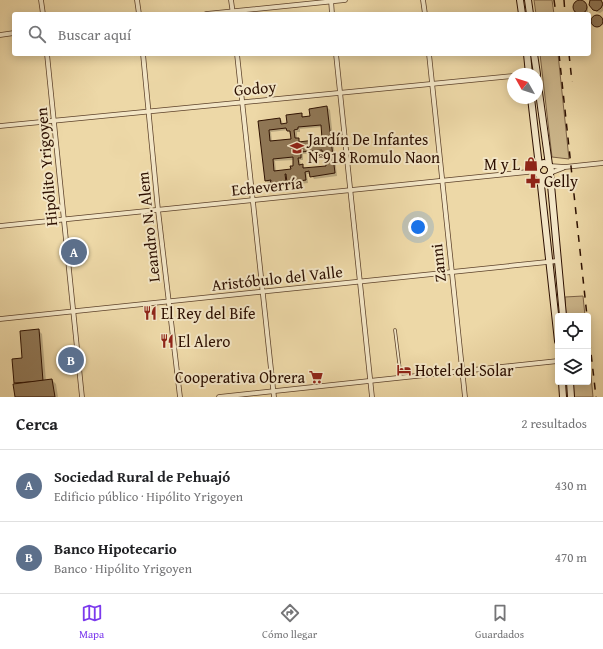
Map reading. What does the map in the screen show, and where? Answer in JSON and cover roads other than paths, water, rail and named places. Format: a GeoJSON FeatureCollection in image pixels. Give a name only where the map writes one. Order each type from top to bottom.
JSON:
{"type":"FeatureCollection","features":[{"type":"Feature","properties":{"kind":"main road"},"geometry":{"type":"LineString","coordinates":[[520,0],[522,12]]}},
{"type":"Feature","properties":{"kind":"main road"},"geometry":{"type":"LineString","coordinates":[[528,0],[530,12]]}},
{"type":"Feature","properties":{"kind":"main road"},"geometry":{"type":"LineString","coordinates":[[526,56],[528,68]]}},
{"type":"Feature","properties":{"kind":"main road"},"geometry":{"type":"LineString","coordinates":[[534,56],[535,68]]}},
{"type":"Feature","properties":{"kind":"main road"},"geometry":{"type":"LineString","coordinates":[[532,104],[555,317]]}},
{"type":"Feature","properties":{"kind":"main road"},"geometry":{"type":"LineString","coordinates":[[541,104],[549,166],[551,169],[550,173],[557,261],[563,313]]}},
{"type":"Feature","properties":{"kind":"main road"},"geometry":{"type":"LineString","coordinates":[[539,171],[543,164],[549,166]]}},
{"type":"Feature","properties":{"kind":"main road"},"geometry":{"type":"LineString","coordinates":[[539,171],[545,177],[550,173]]}},
{"type":"Feature","properties":{"kind":"main road"},"geometry":{"type":"LineString","coordinates":[[562,385],[564,397]]}},
{"type":"Feature","properties":{"kind":"main road"},"geometry":{"type":"LineString","coordinates":[[570,385],[571,397]]}},
{"type":"Feature","properties":{"kind":"street"},"geometry":{"type":"LineString","coordinates":[[41,0],[43,12]]}},
{"type":"Feature","properties":{"kind":"street"},"geometry":{"type":"LineString","coordinates":[[137,0],[139,12]]}},
{"type":"Feature","properties":{"kind":"street"},"geometry":{"type":"LineString","coordinates":[[231,0],[233,12]]}},
{"type":"Feature","properties":{"kind":"street"},"geometry":{"type":"LineString","coordinates":[[241,12],[345,0]]}},
{"type":"Feature","properties":{"kind":"street"},"geometry":{"type":"LineString","coordinates":[[423,0],[425,12]]}},
{"type":"Feature","properties":{"kind":"street"},"geometry":{"type":"LineString","coordinates":[[331,1],[332,12]]}},
{"type":"Feature","properties":{"kind":"street"},"geometry":{"type":"LineString","coordinates":[[0,35],[12,33]]}},
{"type":"Feature","properties":{"kind":"street","name":"Hipólito Yrigoyen"},"geometry":{"type":"LineString","coordinates":[[47,56],[82,397]]}},
{"type":"Feature","properties":{"kind":"street","name":"Leandro N. Alem"},"geometry":{"type":"LineString","coordinates":[[143,56],[158,210],[180,397]]}},
{"type":"Feature","properties":{"kind":"street"},"geometry":{"type":"LineString","coordinates":[[237,56],[274,397]]}},
{"type":"Feature","properties":{"kind":"street"},"geometry":{"type":"LineString","coordinates":[[336,56],[372,397]]}},
{"type":"Feature","properties":{"kind":"street","name":"Zanni"},"geometry":{"type":"LineString","coordinates":[[429,56],[441,180],[465,397]]}},
{"type":"Feature","properties":{"kind":"street","name":"Godoy"},"geometry":{"type":"LineString","coordinates":[[0,126],[241,101],[340,94],[507,77]]}},
{"type":"Feature","properties":{"kind":"street"},"geometry":{"type":"LineString","coordinates":[[549,166],[565,167],[603,163]]}},
{"type":"Feature","properties":{"kind":"street"},"geometry":{"type":"LineString","coordinates":[[550,173],[565,167]]}},
{"type":"Feature","properties":{"kind":"street","name":"Echeverría"},"geometry":{"type":"LineString","coordinates":[[0,226],[539,171]]}},
{"type":"Feature","properties":{"kind":"street","name":"Aristóbulo del Valle"},"geometry":{"type":"LineString","coordinates":[[0,319],[557,261]]}},
{"type":"Feature","properties":{"kind":"street"},"geometry":{"type":"LineString","coordinates":[[219,397],[555,361]]}},
{"type":"Feature","properties":{"kind":"lane"},"geometry":{"type":"LineString","coordinates":[[395,330],[401,378]]}},
{"type":"Feature","properties":{"kind":"railway"},"geometry":{"type":"LineString","coordinates":[[554,0],[556,12]]}},
{"type":"Feature","properties":{"kind":"railway"},"geometry":{"type":"LineString","coordinates":[[564,0],[565,12]]}},
{"type":"Feature","properties":{"kind":"railway"},"geometry":{"type":"LineString","coordinates":[[559,56],[587,313]]}},
{"type":"Feature","properties":{"kind":"railway"},"geometry":{"type":"LineString","coordinates":[[569,56],[572,82]]}},
{"type":"Feature","properties":{"kind":"railway"},"geometry":{"type":"LineString","coordinates":[[591,349],[596,397]]}},
{"type":"Feature","properties":{"kind":"place","name":"Jardín De Infantes Nº918 Romulo Naon"},"geometry":{"type":"Point","coordinates":[297,148]}},
{"type":"Feature","properties":{"kind":"place","name":"M y L"},"geometry":{"type":"Point","coordinates":[531,164]}},
{"type":"Feature","properties":{"kind":"place","name":"Gelly"},"geometry":{"type":"Point","coordinates":[533,181]}},
{"type":"Feature","properties":{"kind":"place","name":"Sociedad Rural de Pehuajó"},"geometry":{"type":"Point","coordinates":[74,252]}},
{"type":"Feature","properties":{"kind":"place","name":"El Rey del Bife"},"geometry":{"type":"Point","coordinates":[150,313]}},
{"type":"Feature","properties":{"kind":"place","name":"El Alero"},"geometry":{"type":"Point","coordinates":[167,341]}},
{"type":"Feature","properties":{"kind":"place","name":"Banco Hipotecario"},"geometry":{"type":"Point","coordinates":[71,360]}},
{"type":"Feature","properties":{"kind":"place","name":"Hotel del Solar"},"geometry":{"type":"Point","coordinates":[404,370]}},
{"type":"Feature","properties":{"kind":"place","name":"Cooperativa Obrera"},"geometry":{"type":"Point","coordinates":[316,377]}}]}
